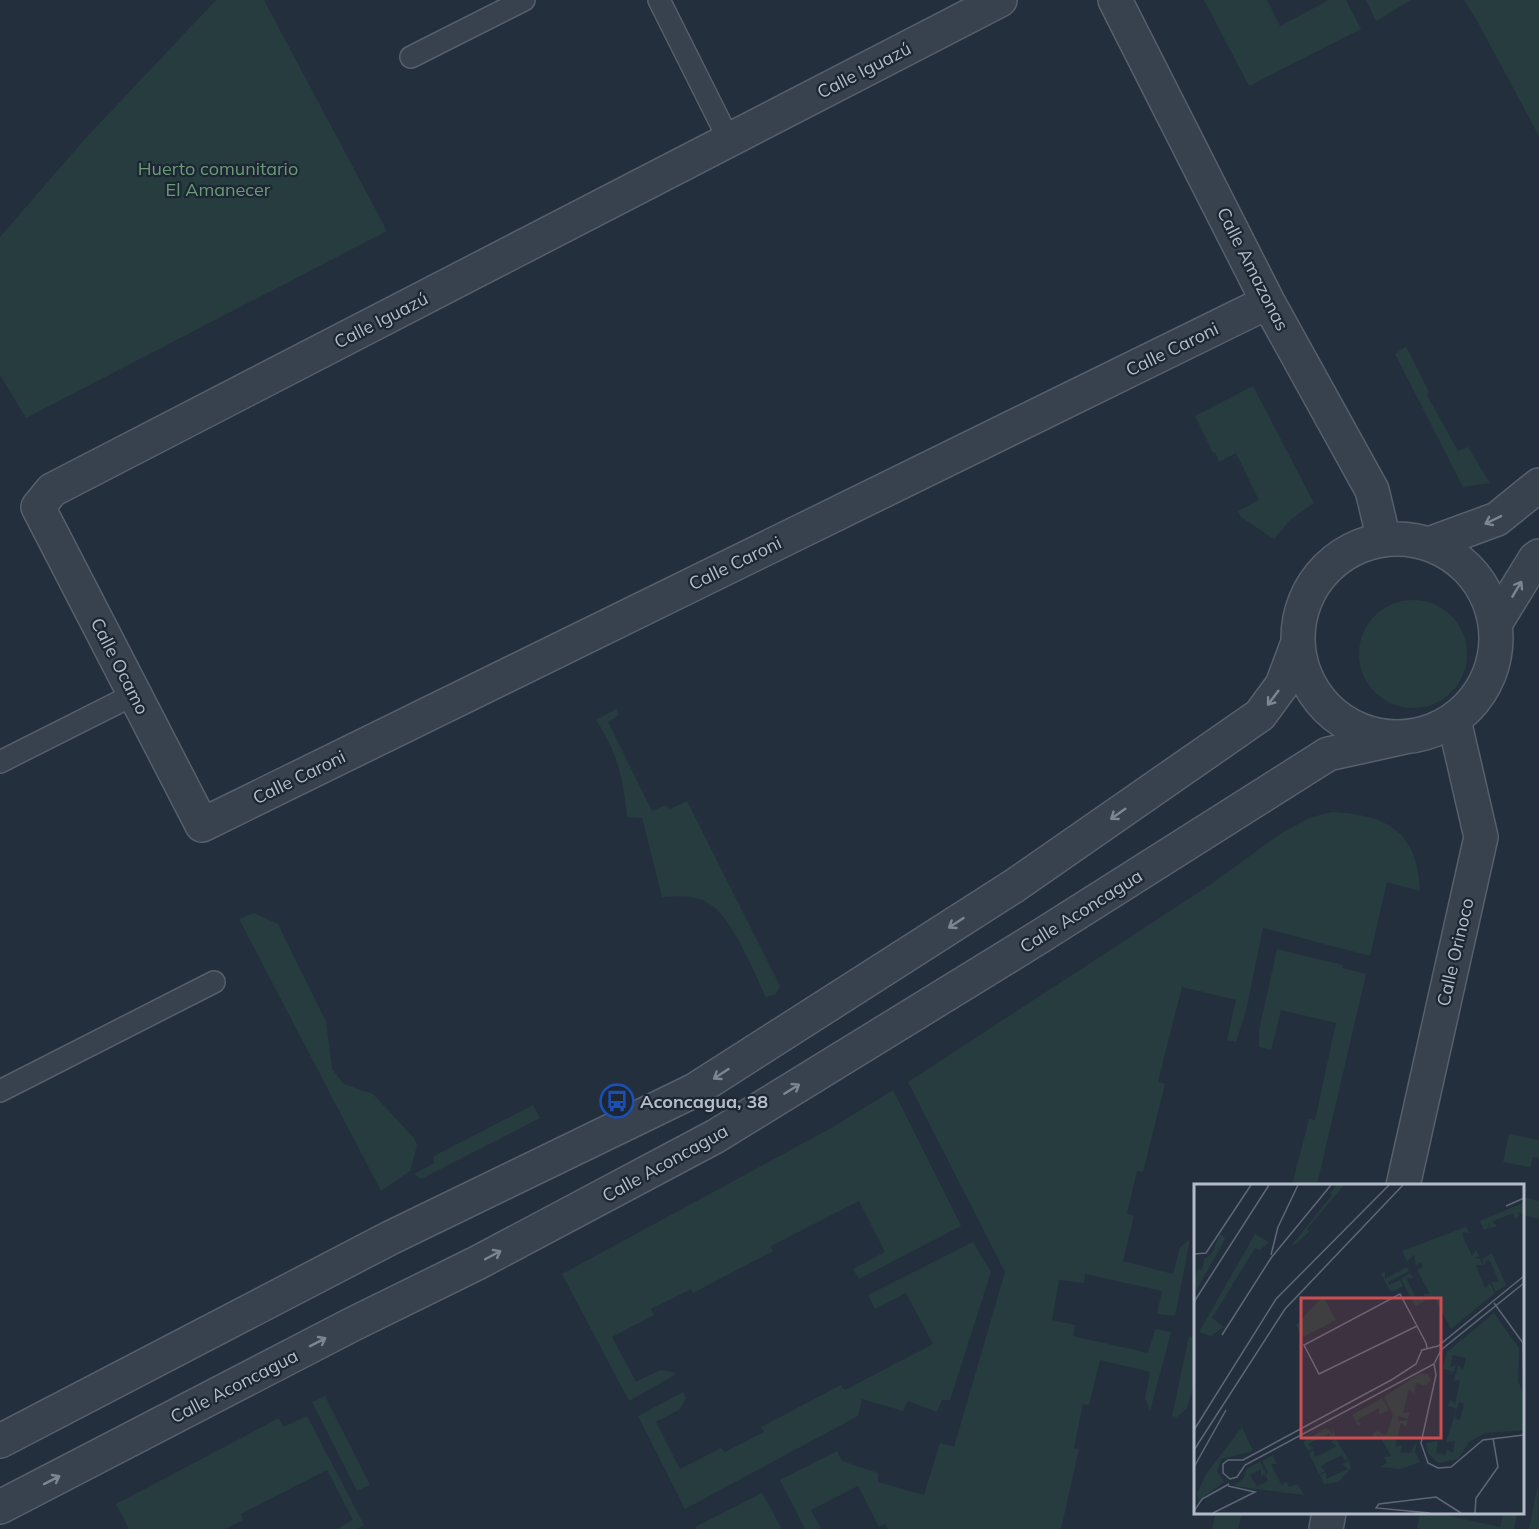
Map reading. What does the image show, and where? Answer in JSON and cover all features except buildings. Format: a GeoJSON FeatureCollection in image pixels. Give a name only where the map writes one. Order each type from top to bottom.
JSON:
{"type":"FeatureCollection","features":[{"type":"Feature","properties":{"kind":"street","name":"Calle Iguazú"},"geometry":{"type":"LineString","coordinates":[[38,507],[52,490],[1000,0]]}},
{"type":"Feature","properties":{"kind":"street","name":"Calle Amazonas"},"geometry":{"type":"LineString","coordinates":[[1115,0],[1268,302],[1372,490],[1384,540]]}},
{"type":"Feature","properties":{"kind":"street","name":"Calle Caroni"},"geometry":{"type":"LineString","coordinates":[[202,825],[1268,302]]}},
{"type":"Feature","properties":{"kind":"street"},"geometry":{"type":"LineString","coordinates":[[1429,544],[1497,519],[1539,485]]}},
{"type":"Feature","properties":{"kind":"street","name":"Calle Ocamo"},"geometry":{"type":"LineString","coordinates":[[38,507],[202,825]]}},
{"type":"Feature","properties":{"kind":"street"},"geometry":{"type":"LineString","coordinates":[[0,1441],[390,1238],[695,1090],[1014,886],[1260,715],[1282,685],[1297,645],[1300,616],[1311,588],[1330,565],[1355,548],[1384,540],[1407,539],[1429,544],[1454,556],[1474,575],[1488,598],[1496,624],[1494,660],[1480,694],[1454,720],[1405,737],[1373,735],[1344,723],[1321,702],[1304,676],[1297,645]]}},
{"type":"Feature","properties":{"kind":"street"},"geometry":{"type":"LineString","coordinates":[[1496,624],[1539,555]]}},
{"type":"Feature","properties":{"kind":"street","name":"Calle Orinoco"},"geometry":{"type":"LineString","coordinates":[[1403,1184],[1481,837],[1454,720]]}},
{"type":"Feature","properties":{"kind":"street","name":"Calle Aconcagua"},"geometry":{"type":"LineString","coordinates":[[0,1507],[353,1324],[477,1263],[716,1136],[1036,939],[1328,754],[1405,737]]}},
{"type":"Feature","properties":{"kind":"street"},"geometry":{"type":"LineString","coordinates":[[1326,1529],[1329,1514]]}},
{"type":"Feature","properties":{"kind":"lane"},"geometry":{"type":"LineString","coordinates":[[411,57],[524,0]]}},
{"type":"Feature","properties":{"kind":"lane"},"geometry":{"type":"LineString","coordinates":[[659,0],[729,140]]}},
{"type":"Feature","properties":{"kind":"lane"},"geometry":{"type":"LineString","coordinates":[[0,762],[135,694]]}},
{"type":"Feature","properties":{"kind":"lane"},"geometry":{"type":"LineString","coordinates":[[0,1091],[214,981]]}},
{"type":"Feature","properties":{"kind":"green space","name":"Huerto comunitario El Amanecer"},"geometry":{"type":"Polygon","coordinates":[[[216,0],[264,0],[387,231],[26,418],[0,375],[0,237],[84,140],[216,0]]]}},
{"type":"Feature","properties":{"kind":"green space"},"geometry":{"type":"Polygon","coordinates":[[[1204,0],[1267,0],[1280,26],[1329,0],[1346,0],[1361,29],[1249,86],[1204,0]]]}},
{"type":"Feature","properties":{"kind":"green space"},"geometry":{"type":"Polygon","coordinates":[[[1366,0],[1411,0],[1376,21],[1366,0]]]}},
{"type":"Feature","properties":{"kind":"green space"},"geometry":{"type":"Polygon","coordinates":[[[1464,0],[1539,0],[1539,136],[1476,19],[1464,0]]]}},
{"type":"Feature","properties":{"kind":"green space"},"geometry":{"type":"Polygon","coordinates":[[[1406,346],[1429,392],[1427,395],[1458,451],[1468,447],[1490,483],[1463,487],[1395,354],[1406,346]]]}},
{"type":"Feature","properties":{"kind":"green space"},"geometry":{"type":"Polygon","coordinates":[[[1253,386],[1314,503],[1290,520],[1274,539],[1241,517],[1238,511],[1259,500],[1236,453],[1219,462],[1195,416],[1253,386]]]}},
{"type":"Feature","properties":{"kind":"green space"},"geometry":{"type":"Polygon","coordinates":[[[1413,600],[1434,604],[1451,616],[1463,633],[1467,654],[1463,675],[1451,692],[1434,704],[1413,708],[1392,704],[1375,692],[1363,675],[1359,654],[1363,633],[1375,616],[1392,604],[1413,600]]]}},
{"type":"Feature","properties":{"kind":"green space"},"geometry":{"type":"Polygon","coordinates":[[[616,709],[619,715],[608,722],[652,811],[666,805],[670,809],[687,801],[780,986],[776,994],[766,997],[741,945],[717,909],[692,897],[662,897],[642,818],[627,817],[624,790],[618,767],[610,744],[596,720],[616,709]]]}},
{"type":"Feature","properties":{"kind":"green space"},"geometry":{"type":"Polygon","coordinates":[[[1332,812],[1369,817],[1396,830],[1406,840],[1413,854],[1420,891],[1387,882],[1370,956],[1263,928],[1246,1011],[1236,1042],[1227,1040],[1236,1000],[1182,987],[1158,1082],[1165,1084],[1143,1172],[1137,1171],[1127,1214],[1134,1216],[1123,1261],[1173,1274],[1180,1247],[1190,1239],[1175,1316],[1157,1314],[1162,1291],[1085,1274],[1084,1283],[1059,1280],[1052,1320],[1075,1325],[1073,1336],[1148,1353],[1155,1329],[1171,1332],[1150,1411],[1145,1398],[1150,1372],[1100,1360],[1089,1405],[1083,1404],[1074,1448],[1079,1449],[1061,1529],[888,1529],[885,1524],[879,1527],[858,1486],[811,1510],[821,1529],[805,1529],[780,1480],[837,1451],[842,1461],[878,1473],[878,1482],[924,1495],[940,1443],[954,1447],[1005,1272],[908,1082],[1210,885],[1280,834],[1309,818],[1332,812]]]}},
{"type":"Feature","properties":{"kind":"green space"},"geometry":{"type":"Polygon","coordinates":[[[254,913],[278,924],[326,1022],[332,1069],[344,1084],[373,1094],[414,1138],[417,1146],[410,1171],[381,1191],[239,919],[254,913]]]}},
{"type":"Feature","properties":{"kind":"green space"},"geometry":{"type":"Polygon","coordinates":[[[1277,949],[1343,965],[1342,968],[1366,974],[1317,1184],[1292,1184],[1309,1119],[1315,1120],[1336,1023],[1281,1010],[1271,1050],[1259,1047],[1259,1031],[1277,949]]]}},
{"type":"Feature","properties":{"kind":"green space"},"geometry":{"type":"Polygon","coordinates":[[[893,1090],[961,1226],[859,1279],[853,1269],[885,1252],[859,1201],[771,1246],[773,1251],[693,1293],[691,1289],[651,1309],[654,1315],[612,1337],[636,1382],[660,1370],[674,1372],[675,1375],[629,1401],[562,1274],[833,1127],[893,1090]]]}},
{"type":"Feature","properties":{"kind":"green space"},"geometry":{"type":"Polygon","coordinates":[[[533,1105],[540,1118],[421,1179],[414,1174],[434,1163],[434,1156],[533,1105]]]}},
{"type":"Feature","properties":{"kind":"green space"},"geometry":{"type":"Polygon","coordinates":[[[1509,1134],[1539,1140],[1539,1158],[1533,1157],[1530,1167],[1503,1162],[1509,1134]]]}},
{"type":"Feature","properties":{"kind":"green space"},"geometry":{"type":"Polygon","coordinates":[[[1524,1197],[1539,1201],[1539,1219],[1524,1215],[1524,1197]]]}},
{"type":"Feature","properties":{"kind":"green space"},"geometry":{"type":"Polygon","coordinates":[[[973,1242],[991,1272],[950,1400],[942,1400],[937,1412],[908,1401],[903,1411],[862,1399],[858,1416],[685,1509],[638,1416],[683,1392],[686,1398],[679,1410],[656,1422],[680,1469],[721,1448],[725,1452],[764,1432],[761,1427],[841,1385],[845,1390],[933,1344],[906,1293],[875,1309],[868,1295],[973,1242]]]}},
{"type":"Feature","properties":{"kind":"green space"},"geometry":{"type":"Polygon","coordinates":[[[1189,1336],[1194,1338],[1194,1384],[1187,1408],[1177,1417],[1172,1416],[1189,1336]]]}},
{"type":"Feature","properties":{"kind":"green space"},"geometry":{"type":"Polygon","coordinates":[[[325,1396],[370,1485],[357,1491],[312,1402],[325,1396]]]}},
{"type":"Feature","properties":{"kind":"green space"},"geometry":{"type":"Polygon","coordinates":[[[307,1416],[364,1525],[357,1529],[337,1529],[353,1520],[327,1470],[241,1514],[243,1520],[225,1529],[129,1529],[116,1504],[279,1418],[283,1427],[307,1416]]]}},
{"type":"Feature","properties":{"kind":"green space"},"geometry":{"type":"Polygon","coordinates":[[[1538,1484],[1539,1529],[1529,1529],[1538,1484]]]}},
{"type":"Feature","properties":{"kind":"green space"},"geometry":{"type":"Polygon","coordinates":[[[762,1493],[782,1529],[696,1529],[695,1527],[762,1493]]]}},
{"type":"Feature","properties":{"kind":"green space"},"geometry":{"type":"Polygon","coordinates":[[[1216,1514],[1242,1514],[1238,1529],[1212,1529],[1216,1514]]]}},
{"type":"Feature","properties":{"kind":"green space"},"geometry":{"type":"Polygon","coordinates":[[[1420,1514],[1441,1514],[1500,1527],[1504,1514],[1517,1514],[1514,1529],[1417,1528],[1420,1514]]]}},
{"type":"Feature","properties":{"kind":"place","name":"Aconcagua, 38"},"geometry":{"type":"Point","coordinates":[617,1101]}}]}
